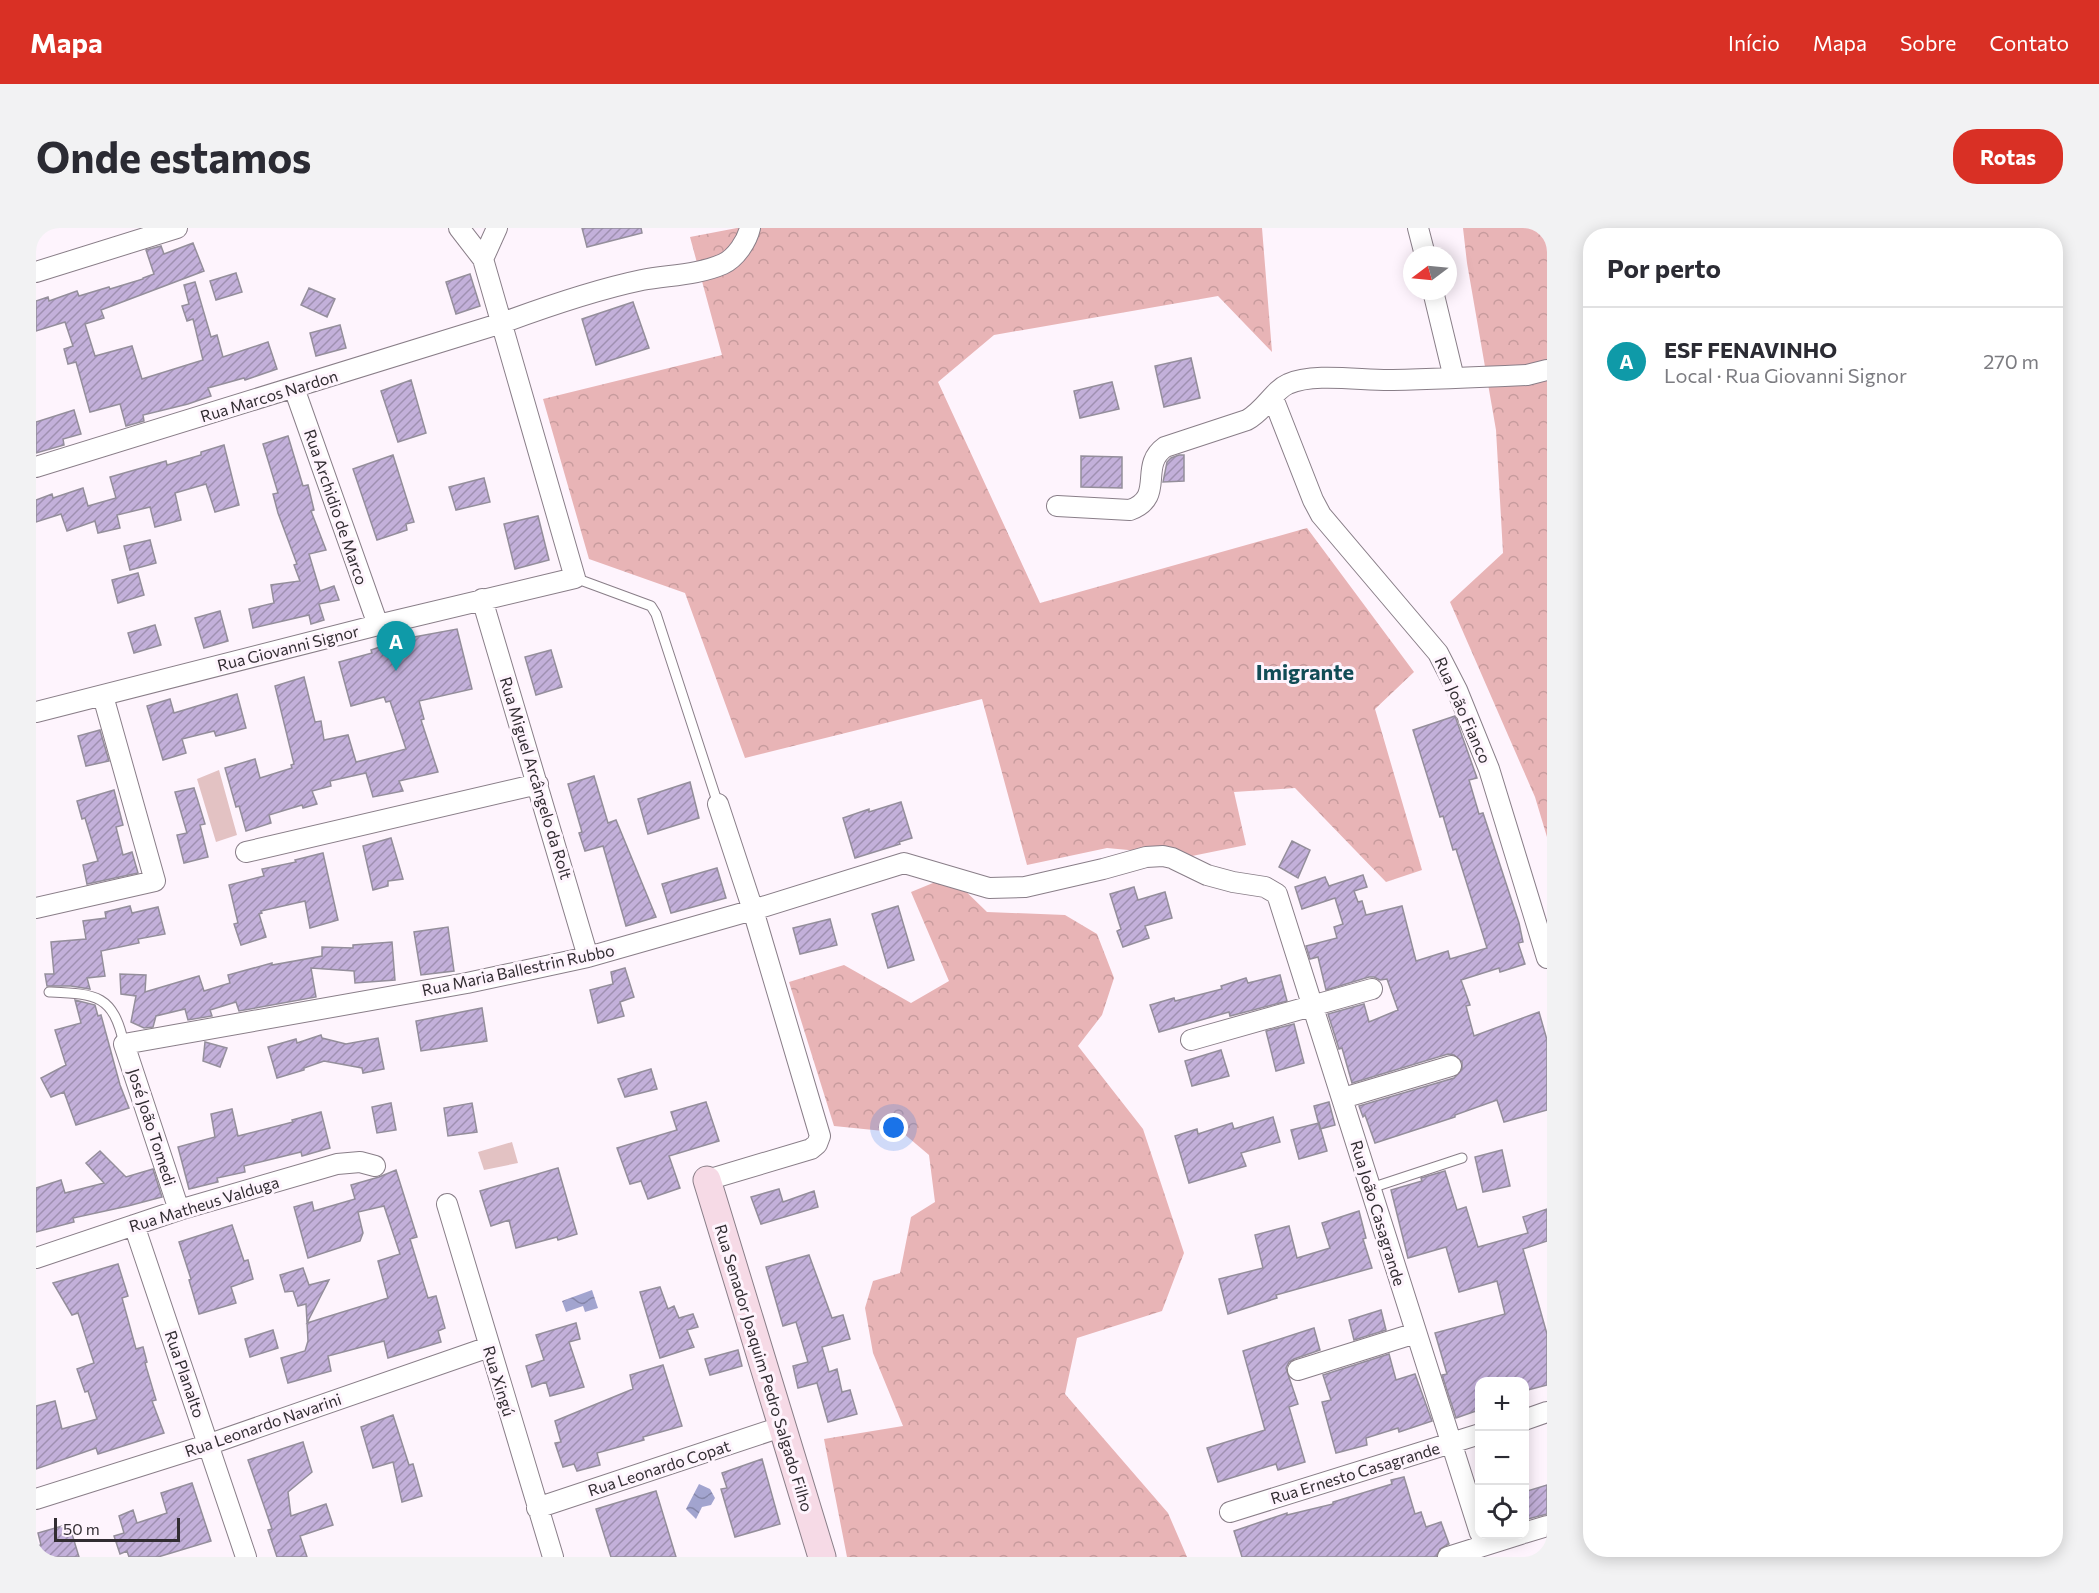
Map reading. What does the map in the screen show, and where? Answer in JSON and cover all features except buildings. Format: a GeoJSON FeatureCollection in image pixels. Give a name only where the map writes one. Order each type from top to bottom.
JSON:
{"type":"FeatureCollection","features":[{"type":"Feature","properties":{"kind":"street"},"geometry":{"type":"LineString","coordinates":[[36,272],[177,228]]}},
{"type":"Feature","properties":{"kind":"street"},"geometry":{"type":"LineString","coordinates":[[459,228],[483,259],[575,578]]}},
{"type":"Feature","properties":{"kind":"street"},"geometry":{"type":"LineString","coordinates":[[483,259],[497,228]]}},
{"type":"Feature","properties":{"kind":"street","name":"Rua Marcos Nardon"},"geometry":{"type":"LineString","coordinates":[[36,467],[502,323],[557,302],[642,280],[698,271],[725,263],[740,249],[748,237],[750,228]]}},
{"type":"Feature","properties":{"kind":"street"},"geometry":{"type":"LineString","coordinates":[[1418,228],[1423,246]]}},
{"type":"Feature","properties":{"kind":"street"},"geometry":{"type":"LineString","coordinates":[[1435,300],[1454,378]]}},
{"type":"Feature","properties":{"kind":"street"},"geometry":{"type":"LineString","coordinates":[[1057,506],[1130,510],[1137,507],[1149,497],[1154,460],[1158,452],[1166,447],[1247,420],[1256,415],[1278,390],[1307,378],[1392,380],[1454,378],[1527,375],[1547,370]]}},
{"type":"Feature","properties":{"kind":"street","name":"Rua Archidio de Marco"},"geometry":{"type":"LineString","coordinates":[[294,388],[378,625]]}},
{"type":"Feature","properties":{"kind":"street","name":"Rua João Fianco"},"geometry":{"type":"LineString","coordinates":[[1273,398],[1313,500],[1321,514],[1438,653],[1457,690],[1489,770],[1547,958]]}},
{"type":"Feature","properties":{"kind":"street","name":"Rua Giovanni Signor"},"geometry":{"type":"LineString","coordinates":[[36,712],[482,599],[575,578]]}},
{"type":"Feature","properties":{"kind":"street","name":"Rua Miguel Arcângelo da Rolt"},"geometry":{"type":"LineString","coordinates":[[482,599],[588,957]]}},
{"type":"Feature","properties":{"kind":"street"},"geometry":{"type":"LineString","coordinates":[[36,908],[155,881],[103,696]]}},
{"type":"Feature","properties":{"kind":"street"},"geometry":{"type":"LineString","coordinates":[[246,852],[538,784]]}},
{"type":"Feature","properties":{"kind":"street"},"geometry":{"type":"LineString","coordinates":[[707,1180],[811,1149],[817,1144],[820,1136],[753,910],[717,804]]}},
{"type":"Feature","properties":{"kind":"street","name":"Rua Maria Ballestrin Rubbo"},"geometry":{"type":"LineString","coordinates":[[124,1044],[467,983],[588,957],[753,910],[904,862],[989,888],[998,888],[1025,887],[1146,857],[1163,856],[1207,875],[1233,882],[1265,886],[1277,894]]}},
{"type":"Feature","properties":{"kind":"street","name":"Rua João Casagrande"},"geometry":{"type":"LineString","coordinates":[[1277,894],[1482,1543]]}},
{"type":"Feature","properties":{"kind":"street"},"geometry":{"type":"LineString","coordinates":[[1191,1040],[1372,989]]}},
{"type":"Feature","properties":{"kind":"street","name":"José João Tomedi"},"geometry":{"type":"LineString","coordinates":[[124,1044],[179,1210]]}},
{"type":"Feature","properties":{"kind":"street"},"geometry":{"type":"LineString","coordinates":[[1343,1098],[1451,1066]]}},
{"type":"Feature","properties":{"kind":"street","name":"Rua Matheus Valduga"},"geometry":{"type":"LineString","coordinates":[[36,1258],[179,1210],[338,1164],[360,1162],[375,1166]]}},
{"type":"Feature","properties":{"kind":"street","name":"Rua Senador Joaquim Pedro Salgado Filho"},"geometry":{"type":"LineString","coordinates":[[707,1180],[822,1557]]}},
{"type":"Feature","properties":{"kind":"street","name":"Rua Xingú"},"geometry":{"type":"LineString","coordinates":[[447,1204],[553,1557]]}},
{"type":"Feature","properties":{"kind":"street","name":"Rua Planalto"},"geometry":{"type":"LineString","coordinates":[[134,1225],[210,1444],[246,1557]]}},
{"type":"Feature","properties":{"kind":"street"},"geometry":{"type":"LineString","coordinates":[[1298,1370],[1416,1333]]}},
{"type":"Feature","properties":{"kind":"street","name":"Rua Leonardo Navarini"},"geometry":{"type":"LineString","coordinates":[[36,1499],[210,1444],[489,1347]]}},
{"type":"Feature","properties":{"kind":"street"},"geometry":{"type":"LineString","coordinates":[[1529,1418],[1547,1412]]}},
{"type":"Feature","properties":{"kind":"street","name":"Rua Leonardo Copat"},"geometry":{"type":"LineString","coordinates":[[537,1508],[782,1428]]}},
{"type":"Feature","properties":{"kind":"street","name":"Rua Ernesto Casagrande"},"geometry":{"type":"LineString","coordinates":[[1230,1512],[1475,1435]]}},
{"type":"Feature","properties":{"kind":"street"},"geometry":{"type":"LineString","coordinates":[[1529,1532],[1547,1526]]}},
{"type":"Feature","properties":{"kind":"street"},"geometry":{"type":"LineString","coordinates":[[1448,1557],[1482,1543],[1500,1539]]}},
{"type":"Feature","properties":{"kind":"lane"},"geometry":{"type":"LineString","coordinates":[[575,578],[651,606],[656,614],[717,804]]}},
{"type":"Feature","properties":{"kind":"lane"},"geometry":{"type":"LineString","coordinates":[[49,992],[87,994],[98,998],[113,1012],[120,1024],[124,1044]]}},
{"type":"Feature","properties":{"kind":"lane"},"geometry":{"type":"LineString","coordinates":[[1371,1188],[1462,1158]]}},
{"type":"Feature","properties":{"kind":"shaded area"},"geometry":{"type":"Polygon","coordinates":[[[219,770],[237,835],[216,842],[197,779],[219,770]]]}},
{"type":"Feature","properties":{"kind":"shaded area"},"geometry":{"type":"Polygon","coordinates":[[[512,1142],[518,1163],[484,1170],[478,1152],[512,1142]]]}},
{"type":"Feature","properties":{"kind":"green space"},"geometry":{"type":"Polygon","coordinates":[[[737,228],[1262,228],[1272,352],[1218,296],[994,335],[938,382],[1040,603],[1307,528],[1414,672],[1375,709],[1422,870],[1386,882],[1295,788],[1234,792],[1246,845],[1192,856],[1107,848],[1027,865],[982,699],[745,758],[685,593],[589,559],[543,399],[722,355],[690,237],[737,228]]]}},
{"type":"Feature","properties":{"kind":"green space"},"geometry":{"type":"Polygon","coordinates":[[[1463,228],[1547,228],[1547,837],[1535,797],[1450,602],[1503,553],[1496,430],[1463,228]]]}},
{"type":"Feature","properties":{"kind":"green space"},"geometry":{"type":"Polygon","coordinates":[[[950,876],[987,912],[1065,915],[1097,934],[1114,978],[1102,1015],[1078,1046],[1143,1129],[1184,1253],[1162,1311],[1077,1338],[1065,1394],[1168,1513],[1187,1557],[847,1557],[824,1439],[903,1426],[873,1353],[865,1308],[873,1281],[900,1273],[911,1217],[935,1202],[929,1155],[903,1133],[834,1126],[789,982],[844,965],[911,1003],[949,981],[911,892],[950,876]]]}},
{"type":"Feature","properties":{"kind":"water"},"geometry":{"type":"Polygon","coordinates":[[[592,1290],[598,1308],[585,1312],[583,1306],[566,1312],[562,1301],[592,1290]]]}},
{"type":"Feature","properties":{"kind":"water"},"geometry":{"type":"Polygon","coordinates":[[[699,1484],[710,1489],[715,1498],[711,1505],[702,1507],[696,1519],[686,1509],[699,1484]]]}},
{"type":"Feature","properties":{"kind":"place","name":"ESF FENAVINHO"},"geometry":{"type":"Point","coordinates":[396,671]}},
{"type":"Feature","properties":{"kind":"district","name":"Imigrante"},"geometry":{"type":"Point","coordinates":[1305,672]}}]}
